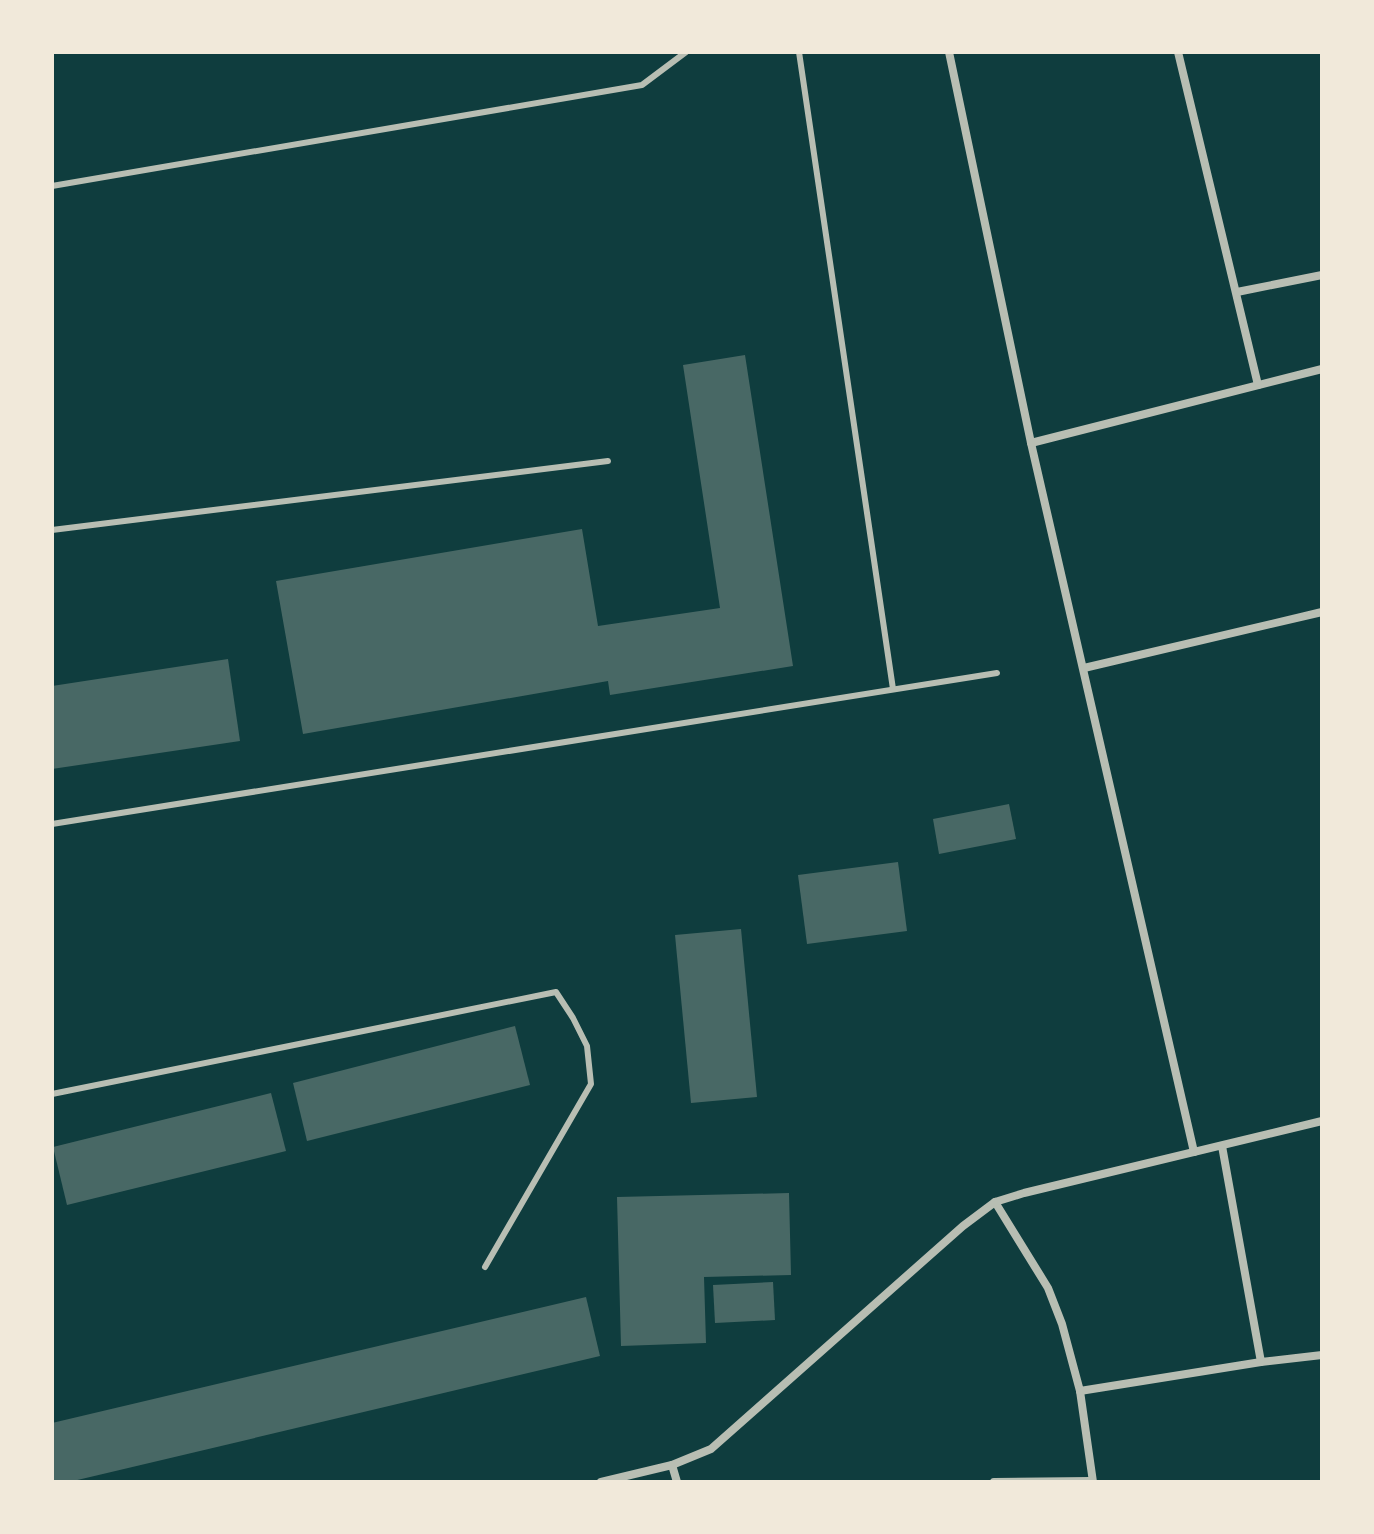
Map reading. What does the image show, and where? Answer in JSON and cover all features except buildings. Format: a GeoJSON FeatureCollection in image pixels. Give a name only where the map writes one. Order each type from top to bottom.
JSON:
{"type":"FeatureCollection","features":[{"type":"Feature","properties":{"kind":"street"},"geometry":{"type":"LineString","coordinates":[[949,52],[1031,443],[1194,1152]]}},
{"type":"Feature","properties":{"kind":"street"},"geometry":{"type":"LineString","coordinates":[[1178,52],[1258,385]]}},
{"type":"Feature","properties":{"kind":"street"},"geometry":{"type":"LineString","coordinates":[[1237,292],[1322,275]]}},
{"type":"Feature","properties":{"kind":"street"},"geometry":{"type":"LineString","coordinates":[[1031,443],[1322,369]]}},
{"type":"Feature","properties":{"kind":"street"},"geometry":{"type":"LineString","coordinates":[[1084,668],[1322,612]]}},
{"type":"Feature","properties":{"kind":"street"},"geometry":{"type":"LineString","coordinates":[[601,1482],[672,1465],[711,1449],[963,1226],[995,1202],[1322,1121]]}},
{"type":"Feature","properties":{"kind":"street"},"geometry":{"type":"LineString","coordinates":[[1222,1146],[1261,1362]]}},
{"type":"Feature","properties":{"kind":"street"},"geometry":{"type":"LineString","coordinates":[[994,1482],[1092,1482],[1080,1391],[1062,1324],[1048,1288],[995,1202]]}},
{"type":"Feature","properties":{"kind":"street"},"geometry":{"type":"LineString","coordinates":[[1080,1391],[1322,1355]]}},
{"type":"Feature","properties":{"kind":"street"},"geometry":{"type":"LineString","coordinates":[[672,1465],[677,1482]]}},
{"type":"Feature","properties":{"kind":"lane"},"geometry":{"type":"LineString","coordinates":[[52,186],[642,85],[686,52]]}},
{"type":"Feature","properties":{"kind":"lane"},"geometry":{"type":"LineString","coordinates":[[799,52],[893,689]]}},
{"type":"Feature","properties":{"kind":"lane"},"geometry":{"type":"LineString","coordinates":[[52,530],[608,461]]}},
{"type":"Feature","properties":{"kind":"lane"},"geometry":{"type":"LineString","coordinates":[[52,824],[997,673]]}},
{"type":"Feature","properties":{"kind":"lane"},"geometry":{"type":"LineString","coordinates":[[52,1094],[556,992],[587,1046],[591,1084],[485,1267]]}}]}
